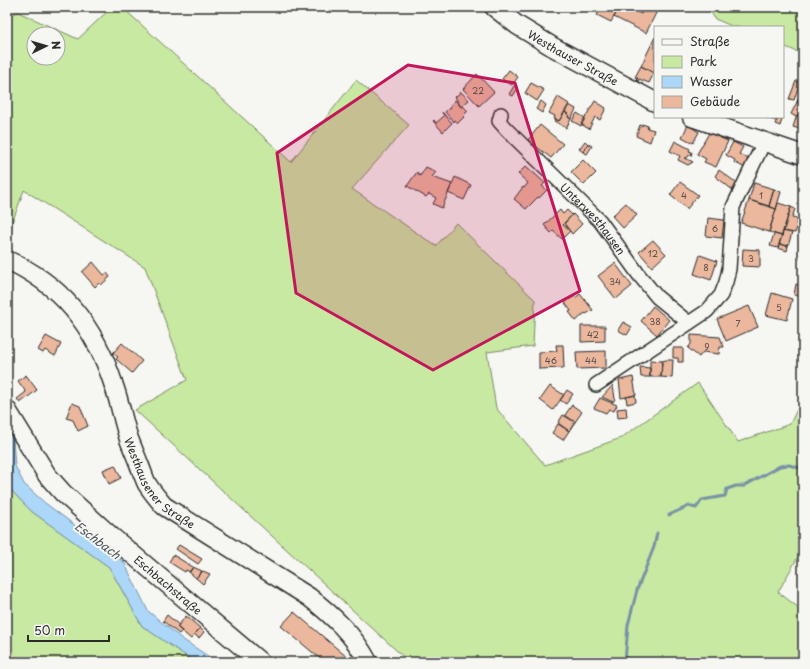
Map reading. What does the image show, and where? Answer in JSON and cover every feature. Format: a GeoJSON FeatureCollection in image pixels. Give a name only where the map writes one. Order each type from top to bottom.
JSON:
{"type":"FeatureCollection","features":[{"type":"Feature","properties":{"kind":"main road","name":"Westhauser Straße"},"geometry":{"type":"LineString","coordinates":[[494,7],[517,25],[552,47],[654,101]]}},
{"type":"Feature","properties":{"kind":"main road"},"geometry":{"type":"LineString","coordinates":[[695,118],[803,155]]}},
{"type":"Feature","properties":{"kind":"main road","name":"Westhausener Straße"},"geometry":{"type":"LineString","coordinates":[[7,260],[37,277],[60,294],[78,312],[95,340],[107,367],[114,386],[129,440],[147,484],[164,506],[314,600],[346,630],[359,646],[368,662]]}},
{"type":"Feature","properties":{"kind":"main road","name":"Eschbachstraße"},"geometry":{"type":"LineString","coordinates":[[7,410],[47,475],[63,493],[112,537],[260,662]]}},
{"type":"Feature","properties":{"kind":"street","name":"Unterwesthausen"},"geometry":{"type":"LineString","coordinates":[[501,114],[499,121],[506,129],[600,221],[638,275],[657,298],[689,323]]}},
{"type":"Feature","properties":{"kind":"street"},"geometry":{"type":"LineString","coordinates":[[596,385],[707,311],[721,295],[729,270],[733,207],[764,142]]}},
{"type":"Feature","properties":{"kind":"highlighted area"},"geometry":{"type":"Polygon","coordinates":[[[408,65],[515,83],[580,291],[433,370],[296,293],[277,153],[408,65]]]}},
{"type":"Feature","properties":{"kind":"green space"},"geometry":{"type":"Polygon","coordinates":[[[112,7],[122,7],[291,162],[356,80],[409,125],[352,189],[436,246],[456,223],[535,300],[533,346],[487,352],[496,408],[545,465],[621,438],[698,383],[738,442],[790,424],[803,397],[803,548],[778,592],[803,611],[803,662],[409,662],[135,410],[187,380],[145,267],[24,190],[7,237],[7,16],[18,12],[49,26],[26,26],[26,66],[66,66],[66,34],[78,39],[112,7]]]}},
{"type":"Feature","properties":{"kind":"green space"},"geometry":{"type":"Polygon","coordinates":[[[713,7],[803,7],[803,54],[784,46],[784,26],[732,26],[715,19],[711,12],[713,7]]]}},
{"type":"Feature","properties":{"kind":"green space"},"geometry":{"type":"Polygon","coordinates":[[[7,484],[8,487],[31,511],[109,567],[142,626],[195,662],[7,662],[7,484]]]}},
{"type":"Feature","properties":{"kind":"water"},"geometry":{"type":"Polygon","coordinates":[[[7,428],[13,439],[15,466],[24,484],[45,503],[124,562],[148,611],[182,639],[217,662],[195,662],[142,626],[109,567],[31,511],[8,487],[7,428]]]}},
{"type":"Feature","properties":{"kind":"building"},"geometry":{"type":"Polygon","coordinates":[[[602,7],[619,8],[611,22],[597,15],[602,7]]]}},
{"type":"Feature","properties":{"kind":"building"},"geometry":{"type":"Polygon","coordinates":[[[620,7],[631,7],[630,8],[641,14],[645,7],[654,7],[658,9],[646,33],[614,17],[620,7]]]}},
{"type":"Feature","properties":{"kind":"building"},"geometry":{"type":"Polygon","coordinates":[[[654,39],[654,73],[641,66],[654,39]]]}},
{"type":"Feature","properties":{"kind":"building"},"geometry":{"type":"Polygon","coordinates":[[[641,66],[654,73],[649,83],[639,79],[638,81],[636,80],[638,78],[635,77],[641,66]]]}},
{"type":"Feature","properties":{"kind":"building"},"geometry":{"type":"Polygon","coordinates":[[[509,70],[518,77],[512,85],[502,79],[509,70]]]}},
{"type":"Feature","properties":{"kind":"building"},"geometry":{"type":"Polygon","coordinates":[[[477,74],[494,92],[479,106],[463,89],[477,74]]]}},
{"type":"Feature","properties":{"kind":"building"},"geometry":{"type":"Polygon","coordinates":[[[796,81],[800,82],[794,100],[789,99],[796,81]]]}},
{"type":"Feature","properties":{"kind":"building"},"geometry":{"type":"Polygon","coordinates":[[[531,83],[544,90],[537,101],[525,93],[531,83]]]}},
{"type":"Feature","properties":{"kind":"building"},"geometry":{"type":"Polygon","coordinates":[[[514,86],[518,88],[513,96],[509,94],[514,86]]]}},
{"type":"Feature","properties":{"kind":"building"},"geometry":{"type":"Polygon","coordinates":[[[461,92],[469,100],[461,107],[455,97],[461,92]]]}},
{"type":"Feature","properties":{"kind":"building"},"geometry":{"type":"Polygon","coordinates":[[[799,96],[803,98],[803,103],[797,102],[799,96]]]}},
{"type":"Feature","properties":{"kind":"building"},"geometry":{"type":"Polygon","coordinates":[[[558,97],[569,104],[559,121],[554,118],[555,116],[549,113],[558,97]]]}},
{"type":"Feature","properties":{"kind":"building"},"geometry":{"type":"Polygon","coordinates":[[[455,100],[461,107],[463,106],[468,111],[458,123],[455,120],[454,122],[445,112],[450,109],[455,100]]]}},
{"type":"Feature","properties":{"kind":"building"},"geometry":{"type":"Polygon","coordinates":[[[541,101],[546,105],[542,113],[536,109],[541,101]]]}},
{"type":"Feature","properties":{"kind":"building"},"geometry":{"type":"Polygon","coordinates":[[[595,101],[606,108],[600,120],[595,117],[589,129],[581,124],[595,101]]]}},
{"type":"Feature","properties":{"kind":"building"},"geometry":{"type":"Polygon","coordinates":[[[797,102],[803,103],[803,117],[797,115],[796,117],[791,114],[797,102]]]}},
{"type":"Feature","properties":{"kind":"building"},"geometry":{"type":"Polygon","coordinates":[[[569,105],[576,109],[571,119],[565,112],[569,105]]]}},
{"type":"Feature","properties":{"kind":"building"},"geometry":{"type":"Polygon","coordinates":[[[442,112],[452,123],[443,132],[433,121],[434,120],[436,123],[444,116],[442,112]]]}},
{"type":"Feature","properties":{"kind":"building"},"geometry":{"type":"Polygon","coordinates":[[[565,112],[571,119],[566,128],[554,121],[555,119],[559,121],[565,112]]]}},
{"type":"Feature","properties":{"kind":"building"},"geometry":{"type":"Polygon","coordinates":[[[577,113],[585,118],[581,126],[572,121],[577,113]]]}},
{"type":"Feature","properties":{"kind":"building"},"geometry":{"type":"Polygon","coordinates":[[[797,115],[803,117],[803,130],[793,127],[797,115]]]}},
{"type":"Feature","properties":{"kind":"building"},"geometry":{"type":"Polygon","coordinates":[[[766,118],[778,118],[777,121],[766,118]]]}},
{"type":"Feature","properties":{"kind":"building"},"geometry":{"type":"Polygon","coordinates":[[[778,118],[783,118],[780,126],[775,124],[778,118]]]}},
{"type":"Feature","properties":{"kind":"building"},"geometry":{"type":"Polygon","coordinates":[[[642,124],[648,126],[647,128],[654,130],[650,142],[636,136],[640,125],[642,126],[642,124]]]}},
{"type":"Feature","properties":{"kind":"building"},"geometry":{"type":"Polygon","coordinates":[[[540,125],[563,144],[551,158],[528,140],[540,125]]]}},
{"type":"Feature","properties":{"kind":"building"},"geometry":{"type":"Polygon","coordinates":[[[688,125],[699,132],[693,143],[682,137],[688,125]]]}},
{"type":"Feature","properties":{"kind":"building"},"geometry":{"type":"Polygon","coordinates":[[[709,133],[728,141],[716,167],[704,162],[706,159],[697,154],[709,133]]]}},
{"type":"Feature","properties":{"kind":"building"},"geometry":{"type":"Polygon","coordinates":[[[585,141],[588,144],[583,152],[579,149],[585,141]]]}},
{"type":"Feature","properties":{"kind":"building"},"geometry":{"type":"Polygon","coordinates":[[[675,141],[690,149],[689,151],[692,152],[691,156],[689,155],[685,158],[693,162],[688,165],[678,160],[680,156],[670,151],[675,141]]]}},
{"type":"Feature","properties":{"kind":"building"},"geometry":{"type":"Polygon","coordinates":[[[733,142],[743,147],[739,154],[749,159],[745,168],[734,162],[735,160],[726,155],[733,142]]]}},
{"type":"Feature","properties":{"kind":"building"},"geometry":{"type":"Polygon","coordinates":[[[588,144],[592,146],[587,154],[583,152],[588,144]]]}},
{"type":"Feature","properties":{"kind":"building"},"geometry":{"type":"Polygon","coordinates":[[[583,160],[596,173],[584,185],[571,172],[583,160]]]}},
{"type":"Feature","properties":{"kind":"building"},"geometry":{"type":"Polygon","coordinates":[[[526,166],[545,183],[542,186],[547,190],[526,209],[514,199],[528,183],[518,174],[526,166]]]}},
{"type":"Feature","properties":{"kind":"building"},"geometry":{"type":"Polygon","coordinates":[[[426,167],[436,172],[432,177],[452,184],[442,208],[433,204],[436,198],[429,194],[426,197],[407,186],[417,172],[420,176],[426,167]]]}},
{"type":"Feature","properties":{"kind":"building"},"geometry":{"type":"Polygon","coordinates":[[[719,170],[738,184],[734,191],[715,176],[719,170]]]}},
{"type":"Feature","properties":{"kind":"building"},"geometry":{"type":"Polygon","coordinates":[[[455,177],[471,185],[464,200],[448,193],[455,177]]]}},
{"type":"Feature","properties":{"kind":"building"},"geometry":{"type":"Polygon","coordinates":[[[680,182],[698,195],[687,209],[670,195],[680,182]]]}},
{"type":"Feature","properties":{"kind":"building"},"geometry":{"type":"Polygon","coordinates":[[[754,183],[774,189],[769,206],[749,200],[754,183]]]}},
{"type":"Feature","properties":{"kind":"building"},"geometry":{"type":"Polygon","coordinates":[[[774,189],[781,192],[776,209],[769,206],[774,189]]]}},
{"type":"Feature","properties":{"kind":"building"},"geometry":{"type":"Polygon","coordinates":[[[749,200],[776,209],[769,232],[741,223],[749,200]]]}},
{"type":"Feature","properties":{"kind":"building"},"geometry":{"type":"Polygon","coordinates":[[[626,203],[637,215],[623,228],[612,216],[626,203]]]}},
{"type":"Feature","properties":{"kind":"building"},"geometry":{"type":"Polygon","coordinates":[[[778,203],[791,207],[782,236],[769,232],[778,203]]]}},
{"type":"Feature","properties":{"kind":"building"},"geometry":{"type":"Polygon","coordinates":[[[791,207],[795,209],[792,218],[798,219],[796,224],[798,225],[795,233],[783,231],[791,207]]]}},
{"type":"Feature","properties":{"kind":"building"},"geometry":{"type":"Polygon","coordinates":[[[560,210],[563,214],[567,210],[572,215],[563,225],[570,231],[562,239],[553,231],[551,233],[544,225],[560,210]]]}},
{"type":"Feature","properties":{"kind":"building"},"geometry":{"type":"Polygon","coordinates":[[[573,214],[582,224],[572,234],[564,223],[573,214]]]}},
{"type":"Feature","properties":{"kind":"building"},"geometry":{"type":"Polygon","coordinates":[[[708,218],[724,220],[722,238],[706,236],[708,218]]]}},
{"type":"Feature","properties":{"kind":"building"},"geometry":{"type":"Polygon","coordinates":[[[783,231],[792,233],[788,246],[779,244],[783,231]]]}},
{"type":"Feature","properties":{"kind":"building"},"geometry":{"type":"Polygon","coordinates":[[[774,234],[782,236],[778,248],[770,246],[774,234]]]}},
{"type":"Feature","properties":{"kind":"building"},"geometry":{"type":"Polygon","coordinates":[[[653,240],[666,254],[652,267],[639,252],[653,240]]]}},
{"type":"Feature","properties":{"kind":"building"},"geometry":{"type":"Polygon","coordinates":[[[779,244],[788,246],[787,251],[778,248],[779,244]]]}},
{"type":"Feature","properties":{"kind":"building"},"geometry":{"type":"Polygon","coordinates":[[[803,244],[803,260],[800,259],[803,244]]]}},
{"type":"Feature","properties":{"kind":"building"},"geometry":{"type":"Polygon","coordinates":[[[743,249],[760,250],[760,267],[742,266],[743,249]]]}},
{"type":"Feature","properties":{"kind":"building"},"geometry":{"type":"Polygon","coordinates":[[[700,255],[717,261],[711,280],[694,274],[700,255]]]}},
{"type":"Feature","properties":{"kind":"building"},"geometry":{"type":"Polygon","coordinates":[[[93,262],[104,275],[107,273],[110,277],[101,285],[99,283],[95,287],[82,272],[93,262]]]}},
{"type":"Feature","properties":{"kind":"building"},"geometry":{"type":"Polygon","coordinates":[[[615,263],[632,286],[616,299],[598,276],[615,263]]]}},
{"type":"Feature","properties":{"kind":"building"},"geometry":{"type":"Polygon","coordinates":[[[796,284],[803,286],[803,297],[794,295],[796,284]]]}},
{"type":"Feature","properties":{"kind":"building"},"geometry":{"type":"Polygon","coordinates":[[[772,293],[792,299],[787,320],[766,315],[772,293]]]}},
{"type":"Feature","properties":{"kind":"building"},"geometry":{"type":"Polygon","coordinates":[[[580,294],[593,310],[586,314],[585,313],[576,321],[569,312],[571,311],[565,303],[574,296],[575,298],[580,294]]]}},
{"type":"Feature","properties":{"kind":"building"},"geometry":{"type":"Polygon","coordinates":[[[653,306],[669,320],[657,335],[641,321],[653,306]]]}},
{"type":"Feature","properties":{"kind":"building"},"geometry":{"type":"Polygon","coordinates":[[[749,306],[758,327],[726,341],[717,319],[749,306]]]}},
{"type":"Feature","properties":{"kind":"building"},"geometry":{"type":"Polygon","coordinates":[[[623,322],[632,327],[627,335],[618,330],[623,322]]]}},
{"type":"Feature","properties":{"kind":"building"},"geometry":{"type":"Polygon","coordinates":[[[581,326],[605,326],[605,341],[581,342],[581,326]]]}},
{"type":"Feature","properties":{"kind":"building"},"geometry":{"type":"Polygon","coordinates":[[[691,335],[720,337],[724,347],[720,347],[719,354],[703,352],[699,357],[688,348],[691,344],[691,335]]]}},
{"type":"Feature","properties":{"kind":"building"},"geometry":{"type":"Polygon","coordinates":[[[46,336],[61,344],[55,356],[45,350],[43,353],[38,350],[46,336]]]}},
{"type":"Feature","properties":{"kind":"building"},"geometry":{"type":"Polygon","coordinates":[[[122,343],[142,361],[132,373],[116,359],[118,357],[113,353],[122,343]]]}},
{"type":"Feature","properties":{"kind":"building"},"geometry":{"type":"Polygon","coordinates":[[[556,345],[563,345],[564,368],[539,369],[539,352],[557,351],[556,345]]]}},
{"type":"Feature","properties":{"kind":"building"},"geometry":{"type":"Polygon","coordinates":[[[673,348],[683,348],[683,362],[678,362],[678,358],[673,358],[673,348]]]}},
{"type":"Feature","properties":{"kind":"building"},"geometry":{"type":"Polygon","coordinates":[[[606,351],[606,368],[577,369],[576,352],[606,351]]]}},
{"type":"Feature","properties":{"kind":"building"},"geometry":{"type":"Polygon","coordinates":[[[650,360],[662,361],[661,377],[650,377],[650,360]]]}},
{"type":"Feature","properties":{"kind":"building"},"geometry":{"type":"Polygon","coordinates":[[[673,360],[672,378],[661,377],[662,361],[673,360]]]}},
{"type":"Feature","properties":{"kind":"building"},"geometry":{"type":"Polygon","coordinates":[[[640,367],[650,368],[650,377],[641,377],[640,367]]]}},
{"type":"Feature","properties":{"kind":"building"},"geometry":{"type":"Polygon","coordinates":[[[26,375],[37,390],[20,403],[17,399],[26,392],[18,381],[26,375]]]}},
{"type":"Feature","properties":{"kind":"building"},"geometry":{"type":"Polygon","coordinates":[[[633,377],[636,395],[621,398],[619,380],[633,377]]]}},
{"type":"Feature","properties":{"kind":"building"},"geometry":{"type":"Polygon","coordinates":[[[613,385],[615,399],[613,402],[602,397],[613,385]]]}},
{"type":"Feature","properties":{"kind":"building"},"geometry":{"type":"Polygon","coordinates":[[[550,386],[564,395],[553,410],[540,400],[550,386]]]}},
{"type":"Feature","properties":{"kind":"building"},"geometry":{"type":"Polygon","coordinates":[[[567,390],[573,394],[566,404],[560,400],[567,390]]]}},
{"type":"Feature","properties":{"kind":"building"},"geometry":{"type":"Polygon","coordinates":[[[635,395],[636,402],[627,404],[626,397],[635,395]]]}},
{"type":"Feature","properties":{"kind":"building"},"geometry":{"type":"Polygon","coordinates":[[[600,398],[617,405],[614,411],[609,409],[606,413],[594,408],[600,398]]]}},
{"type":"Feature","properties":{"kind":"building"},"geometry":{"type":"Polygon","coordinates":[[[72,403],[80,406],[88,426],[78,431],[73,420],[66,418],[72,403]]]}},
{"type":"Feature","properties":{"kind":"building"},"geometry":{"type":"Polygon","coordinates":[[[572,405],[582,412],[575,422],[565,415],[572,405]]]}},
{"type":"Feature","properties":{"kind":"building"},"geometry":{"type":"Polygon","coordinates":[[[626,408],[627,417],[618,418],[617,409],[626,408]]]}},
{"type":"Feature","properties":{"kind":"building"},"geometry":{"type":"Polygon","coordinates":[[[563,415],[575,422],[569,431],[558,423],[563,415]]]}},
{"type":"Feature","properties":{"kind":"building"},"geometry":{"type":"Polygon","coordinates":[[[558,424],[569,431],[563,440],[552,433],[558,424]]]}},
{"type":"Feature","properties":{"kind":"building"},"geometry":{"type":"Polygon","coordinates":[[[115,465],[121,478],[109,484],[103,470],[115,465]]]}},
{"type":"Feature","properties":{"kind":"building"},"geometry":{"type":"Polygon","coordinates":[[[179,545],[202,559],[198,564],[176,549],[179,545]]]}},
{"type":"Feature","properties":{"kind":"building"},"geometry":{"type":"Polygon","coordinates":[[[173,555],[193,567],[190,572],[186,570],[185,572],[169,562],[173,555]]]}},
{"type":"Feature","properties":{"kind":"building"},"geometry":{"type":"Polygon","coordinates":[[[193,567],[202,571],[196,578],[189,572],[193,567]]]}},
{"type":"Feature","properties":{"kind":"building"},"geometry":{"type":"Polygon","coordinates":[[[203,571],[210,574],[203,584],[196,578],[203,571]]]}},
{"type":"Feature","properties":{"kind":"building"},"geometry":{"type":"Polygon","coordinates":[[[294,612],[347,657],[343,662],[324,662],[281,626],[294,612]]]}},
{"type":"Feature","properties":{"kind":"building"},"geometry":{"type":"Polygon","coordinates":[[[167,615],[179,625],[177,627],[182,631],[179,634],[163,621],[167,615]]]}},
{"type":"Feature","properties":{"kind":"building"},"geometry":{"type":"Polygon","coordinates":[[[186,616],[200,628],[191,639],[177,627],[186,616]]]}},
{"type":"Feature","properties":{"kind":"building"},"geometry":{"type":"Polygon","coordinates":[[[200,628],[204,632],[199,638],[194,635],[200,628]]]}},
{"type":"Feature","properties":{"kind":"waterway"},"geometry":{"type":"LineString","coordinates":[[669,515],[689,506],[696,508],[702,500],[725,496],[727,489],[736,486],[744,486],[780,466],[789,465],[803,469]]}},
{"type":"Feature","properties":{"kind":"waterway"},"geometry":{"type":"LineString","coordinates":[[625,662],[628,625],[637,590],[654,547],[657,533]]}},
{"type":"Feature","properties":{"kind":"water label","name":"Eschbach"},"geometry":{"type":"Point","coordinates":[98,540]}}]}
